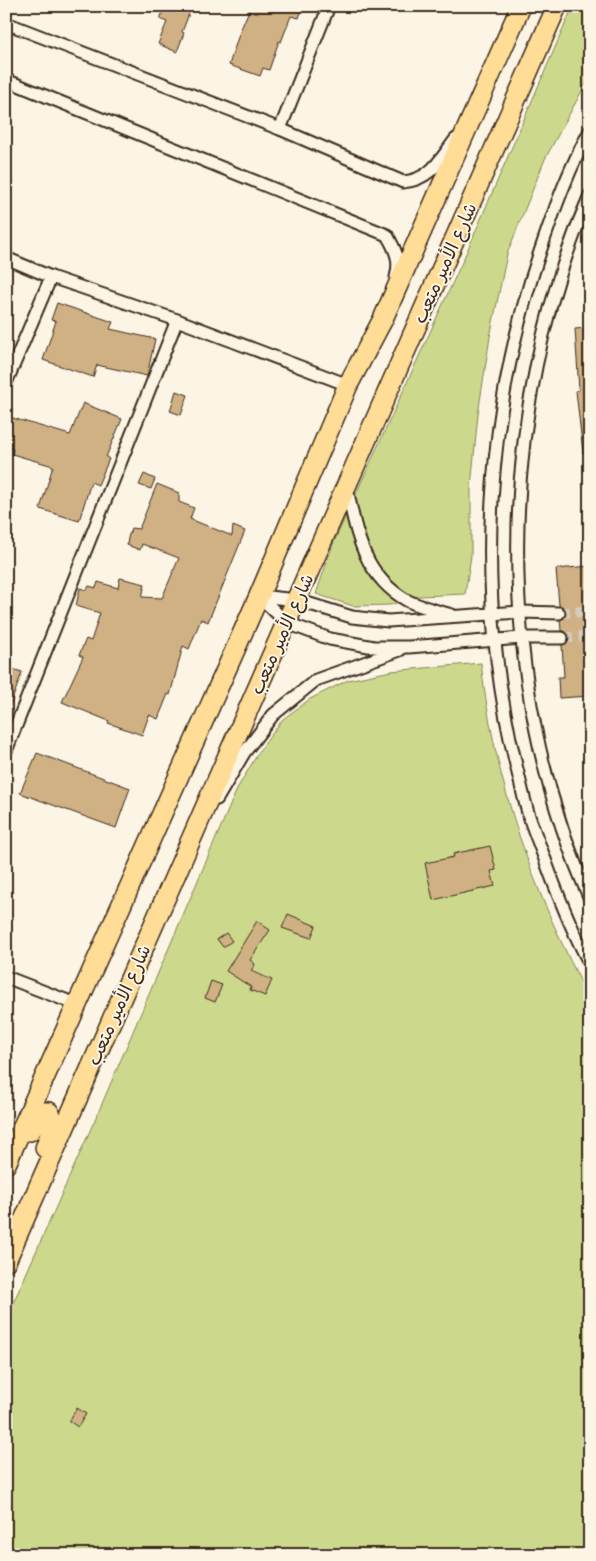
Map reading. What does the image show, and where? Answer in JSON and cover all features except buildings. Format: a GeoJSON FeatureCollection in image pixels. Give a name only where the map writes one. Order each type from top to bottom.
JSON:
{"type":"FeatureCollection","features":[{"type":"Feature","properties":{"kind":"main road","name":"شارع الأمير متعب"},"geometry":{"type":"LineString","coordinates":[[6,1164],[259,596],[348,385],[383,319],[521,6]]}},
{"type":"Feature","properties":{"kind":"main road","name":"شارع الأمير متعب"},"geometry":{"type":"LineString","coordinates":[[6,1261],[557,6]]}},
{"type":"Feature","properties":{"kind":"main road"},"geometry":{"type":"LineString","coordinates":[[6,1174],[37,1120],[44,1112],[49,1112],[53,1119],[51,1132],[6,1247]]}},
{"type":"Feature","properties":{"kind":"street"},"geometry":{"type":"LineString","coordinates":[[280,129],[329,6]]}},
{"type":"Feature","properties":{"kind":"street"},"geometry":{"type":"LineString","coordinates":[[6,23],[280,129],[403,182],[414,181],[428,174],[471,120]]}},
{"type":"Feature","properties":{"kind":"street"},"geometry":{"type":"LineString","coordinates":[[6,80],[387,235],[397,252],[398,269],[383,319]]}},
{"type":"Feature","properties":{"kind":"street"},"geometry":{"type":"LineString","coordinates":[[590,131],[556,204],[531,276],[511,353],[492,482],[490,543],[495,640],[507,726],[529,815],[560,899],[590,964]]}},
{"type":"Feature","properties":{"kind":"street"},"geometry":{"type":"LineString","coordinates":[[590,195],[557,284],[538,359],[520,484],[517,546],[522,638],[533,720],[555,807],[590,899]]}},
{"type":"Feature","properties":{"kind":"street"},"geometry":{"type":"LineString","coordinates":[[6,258],[51,278],[177,320],[348,385]]}},
{"type":"Feature","properties":{"kind":"street"},"geometry":{"type":"LineString","coordinates":[[6,383],[51,278]]}},
{"type":"Feature","properties":{"kind":"street"},"geometry":{"type":"LineString","coordinates":[[6,751],[177,320]]}},
{"type":"Feature","properties":{"kind":"street"},"geometry":{"type":"LineString","coordinates":[[347,488],[355,531],[370,566],[387,587],[410,601],[458,617]]}},
{"type":"Feature","properties":{"kind":"street"},"geometry":{"type":"LineString","coordinates":[[259,596],[297,600],[352,617],[388,621],[520,612],[559,613]]}},
{"type":"Feature","properties":{"kind":"street"},"geometry":{"type":"LineString","coordinates":[[259,596],[287,623],[330,639],[374,647],[409,647],[522,638],[562,638]]}},
{"type":"Feature","properties":{"kind":"street"},"geometry":{"type":"LineString","coordinates":[[374,647],[374,659]]}},
{"type":"Feature","properties":{"kind":"street"},"geometry":{"type":"LineString","coordinates":[[187,851],[244,753],[273,715],[316,680],[409,647]]}},
{"type":"Feature","properties":{"kind":"street"},"geometry":{"type":"LineString","coordinates":[[6,977],[78,1005]]}},
{"type":"Feature","properties":{"kind":"green space"},"geometry":{"type":"Polygon","coordinates":[[[573,6],[590,6],[590,76],[545,159],[507,254],[490,337],[478,414],[471,487],[471,556],[465,594],[419,596],[390,605],[353,606],[316,594],[333,544],[464,258],[573,6]]]}},
{"type":"Feature","properties":{"kind":"green space"},"geometry":{"type":"Polygon","coordinates":[[[481,663],[496,751],[506,794],[519,836],[551,919],[590,999],[590,1555],[6,1555],[6,1319],[101,1106],[238,787],[260,750],[283,719],[310,699],[348,680],[391,671],[481,663]]]}},
{"type":"Feature","properties":{"kind":"tunnel"},"geometry":{"type":"LineString","coordinates":[[559,613],[590,611]]}},
{"type":"Feature","properties":{"kind":"tunnel"},"geometry":{"type":"LineString","coordinates":[[562,638],[590,636]]}}]}
